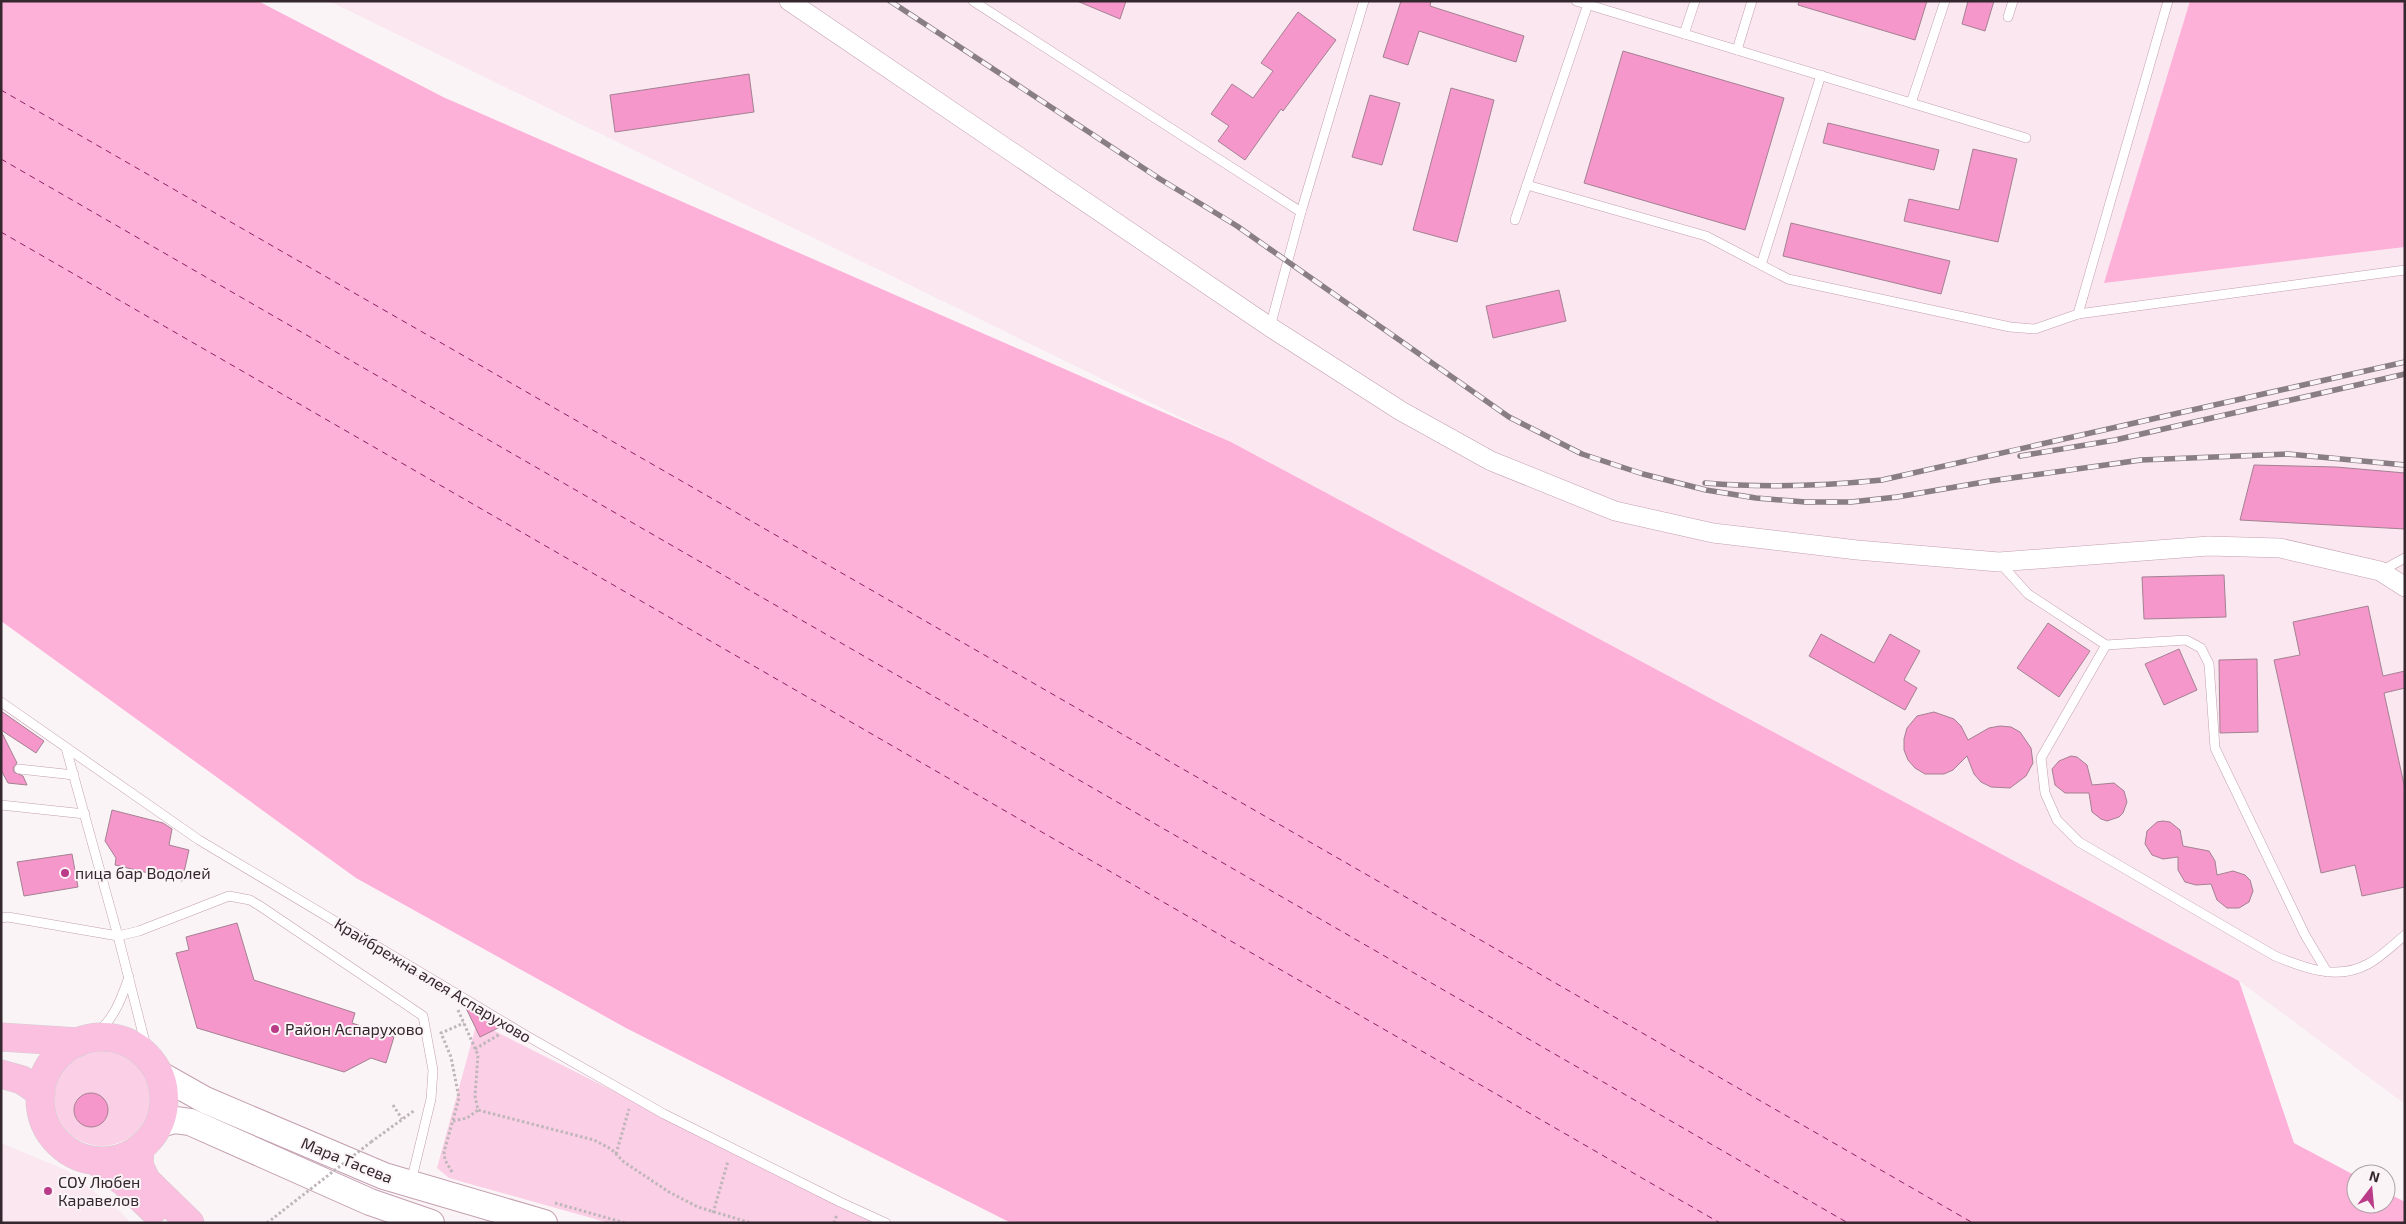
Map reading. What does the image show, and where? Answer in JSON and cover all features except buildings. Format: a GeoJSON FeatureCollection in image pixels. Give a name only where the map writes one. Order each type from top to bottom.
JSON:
{"type":"FeatureCollection","features":[{"type":"Feature","properties":{"kind":"main road"},"geometry":{"type":"LineString","coordinates":[[1,1037],[85,1040],[116,1039],[128,1043],[154,1066],[164,1093],[164,1109],[160,1124],[151,1138],[140,1148],[119,1159],[96,1161]]}},
{"type":"Feature","properties":{"kind":"main road"},"geometry":{"type":"LineString","coordinates":[[85,1040],[64,1050],[52,1062],[44,1077],[41,1093],[43,1117],[54,1138],[73,1153],[96,1161],[125,1183],[167,1223]]}},
{"type":"Feature","properties":{"kind":"main road","name":"Мара Тасева"},"geometry":{"type":"LineString","coordinates":[[154,1066],[222,1108],[384,1176],[410,1185],[547,1212]]}},
{"type":"Feature","properties":{"kind":"main road"},"geometry":{"type":"LineString","coordinates":[[1,1074],[22,1080],[41,1093]]}},
{"type":"Feature","properties":{"kind":"main road","name":"Мара Тасева"},"geometry":{"type":"LineString","coordinates":[[160,1124],[175,1120],[190,1122],[370,1202],[431,1223]]}},
{"type":"Feature","properties":{"kind":"main road"},"geometry":{"type":"LineString","coordinates":[[140,1148],[139,1165],[146,1180],[190,1223]]}},
{"type":"Feature","properties":{"kind":"street"},"geometry":{"type":"LineString","coordinates":[[789,1],[1270,327],[1401,411],[1491,461],[1615,511],[1713,533],[1857,550],[1999,562],[2209,546],[2280,548],[2339,560],[2380,571],[2405,586]]}},
{"type":"Feature","properties":{"kind":"lane"},"geometry":{"type":"LineString","coordinates":[[974,1],[1301,212]]}},
{"type":"Feature","properties":{"kind":"lane"},"geometry":{"type":"LineString","coordinates":[[1270,327],[1301,212],[1364,1]]}},
{"type":"Feature","properties":{"kind":"lane"},"geometry":{"type":"LineString","coordinates":[[1576,1],[1588,3],[2026,138]]}},
{"type":"Feature","properties":{"kind":"lane"},"geometry":{"type":"LineString","coordinates":[[1684,34],[1695,1]]}},
{"type":"Feature","properties":{"kind":"lane"},"geometry":{"type":"LineString","coordinates":[[1737,50],[1752,1]]}},
{"type":"Feature","properties":{"kind":"lane"},"geometry":{"type":"LineString","coordinates":[[1912,103],[1945,1]]}},
{"type":"Feature","properties":{"kind":"lane"},"geometry":{"type":"LineString","coordinates":[[2008,18],[2013,1]]}},
{"type":"Feature","properties":{"kind":"lane"},"geometry":{"type":"LineString","coordinates":[[2078,314],[2168,1]]}},
{"type":"Feature","properties":{"kind":"lane"},"geometry":{"type":"LineString","coordinates":[[1515,220],[1588,3]]}},
{"type":"Feature","properties":{"kind":"lane"},"geometry":{"type":"LineString","coordinates":[[1761,265],[1821,75]]}},
{"type":"Feature","properties":{"kind":"lane"},"geometry":{"type":"LineString","coordinates":[[1527,185],[1706,236],[1788,279],[2010,326],[2036,328],[2078,314],[2405,270]]}},
{"type":"Feature","properties":{"kind":"lane"},"geometry":{"type":"LineString","coordinates":[[2380,571],[2405,558]]}},
{"type":"Feature","properties":{"kind":"lane"},"geometry":{"type":"LineString","coordinates":[[1999,562],[2028,594],[2106,645],[2186,640],[2201,648],[2209,664],[2215,748],[2305,935],[2327,972]]}},
{"type":"Feature","properties":{"kind":"lane"},"geometry":{"type":"LineString","coordinates":[[2106,645],[2041,758],[2045,793],[2057,820],[2079,842],[2275,956],[2303,967],[2327,972],[2348,972],[2368,964],[2405,935]]}},
{"type":"Feature","properties":{"kind":"lane","name":"Крайбрежна алея Аспарухово"},"geometry":{"type":"LineString","coordinates":[[1,702],[199,840],[512,1027],[632,1096],[732,1148],[886,1223]]}},
{"type":"Feature","properties":{"kind":"lane"},"geometry":{"type":"LineString","coordinates":[[66,748],[154,1066]]}},
{"type":"Feature","properties":{"kind":"lane"},"geometry":{"type":"LineString","coordinates":[[19,769],[74,775]]}},
{"type":"Feature","properties":{"kind":"lane"},"geometry":{"type":"LineString","coordinates":[[1,805],[84,814]]}},
{"type":"Feature","properties":{"kind":"lane"},"geometry":{"type":"LineString","coordinates":[[4,916],[118,936],[140,931],[229,896],[250,900],[423,1016],[433,1070],[431,1099],[410,1185]]}},
{"type":"Feature","properties":{"kind":"lane"},"geometry":{"type":"LineString","coordinates":[[85,1040],[106,1027],[116,1013],[129,976]]}},
{"type":"Feature","properties":{"kind":"path"},"geometry":{"type":"LineString","coordinates":[[458,995],[457,1009],[478,1055],[476,1096],[478,1110]]}},
{"type":"Feature","properties":{"kind":"path"},"geometry":{"type":"LineString","coordinates":[[457,1175],[450,1171],[444,1152],[459,1098],[451,1057],[441,1033],[464,1022]]}},
{"type":"Feature","properties":{"kind":"path"},"geometry":{"type":"LineString","coordinates":[[475,1049],[512,1027]]}},
{"type":"Feature","properties":{"kind":"path"},"geometry":{"type":"LineString","coordinates":[[616,1154],[632,1096]]}},
{"type":"Feature","properties":{"kind":"path"},"geometry":{"type":"LineString","coordinates":[[393,1105],[402,1119]]}},
{"type":"Feature","properties":{"kind":"path"},"geometry":{"type":"LineString","coordinates":[[267,1223],[371,1142],[416,1110]]}},
{"type":"Feature","properties":{"kind":"path"},"geometry":{"type":"LineString","coordinates":[[453,1121],[467,1118],[478,1110]]}},
{"type":"Feature","properties":{"kind":"path"},"geometry":{"type":"LineString","coordinates":[[478,1110],[594,1140],[669,1192],[713,1213],[751,1223]]}},
{"type":"Feature","properties":{"kind":"path"},"geometry":{"type":"LineString","coordinates":[[713,1213],[732,1148]]}},
{"type":"Feature","properties":{"kind":"path"},"geometry":{"type":"LineString","coordinates":[[547,1212],[625,1223]]}},
{"type":"Feature","properties":{"kind":"shaded area"},"geometry":{"type":"Polygon","coordinates":[[[1,1],[258,1],[443,97],[1231,442],[2239,981],[2294,1143],[2346,1171],[2346,1214],[2396,1214],[2396,1197],[2405,1202],[2405,1223],[1011,1223],[626,1028],[356,878],[1,621],[1,1]]]}},
{"type":"Feature","properties":{"kind":"shaded area"},"geometry":{"type":"Polygon","coordinates":[[[329,1],[2190,1],[2105,283],[2405,247],[2405,1104],[2239,981],[1231,442],[329,1]]]}},
{"type":"Feature","properties":{"kind":"shaded area"},"geometry":{"type":"Polygon","coordinates":[[[2190,1],[2405,1],[2405,247],[2104,283],[2190,1]]]}},
{"type":"Feature","properties":{"kind":"shaded area"},"geometry":{"type":"Polygon","coordinates":[[[477,1022],[875,1223],[609,1223],[449,1178],[437,1168],[477,1022]]]}},
{"type":"Feature","properties":{"kind":"shaded area"},"geometry":{"type":"Polygon","coordinates":[[[102,1050],[120,1054],[136,1064],[146,1080],[150,1098],[146,1116],[136,1132],[120,1142],[102,1146],[84,1142],[68,1132],[58,1116],[54,1098],[58,1080],[68,1064],[84,1054],[102,1050]]]}},
{"type":"Feature","properties":{"kind":"shaded area","name":"СОУ Любен Каравелов"},"geometry":{"type":"Polygon","coordinates":[[[1,1143],[66,1170],[122,1213],[130,1223],[1,1223],[1,1143]]]}},
{"type":"Feature","properties":{"kind":"ferry route"},"geometry":{"type":"LineString","coordinates":[[1,90],[1973,1223]]}},
{"type":"Feature","properties":{"kind":"ferry route"},"geometry":{"type":"LineString","coordinates":[[1,159],[1848,1223]]}},
{"type":"Feature","properties":{"kind":"ferry route"},"geometry":{"type":"LineString","coordinates":[[1,232],[1720,1223]]}},
{"type":"Feature","properties":{"kind":"railway"},"geometry":{"type":"LineString","coordinates":[[890,1],[1160,179],[1237,226],[1509,417],[1582,454],[1643,474],[1706,490],[1756,498],[1805,502],[1851,502],[1897,497],[1990,481],[2141,460],[2288,454],[2405,465]]}},
{"type":"Feature","properties":{"kind":"railway"},"geometry":{"type":"LineString","coordinates":[[1705,483],[1794,486],[1882,480],[2405,362]]}},
{"type":"Feature","properties":{"kind":"railway"},"geometry":{"type":"LineString","coordinates":[[2020,456],[2115,440],[2405,374]]}},
{"type":"Feature","properties":{"kind":"place","name":"пица бар Водолей"},"geometry":{"type":"Point","coordinates":[65,873]}},
{"type":"Feature","properties":{"kind":"place","name":"Район Аспарухово"},"geometry":{"type":"Point","coordinates":[275,1029]}},
{"type":"Feature","properties":{"kind":"place","name":"СОУ Любен Каравелов"},"geometry":{"type":"Point","coordinates":[48,1191]}}]}
